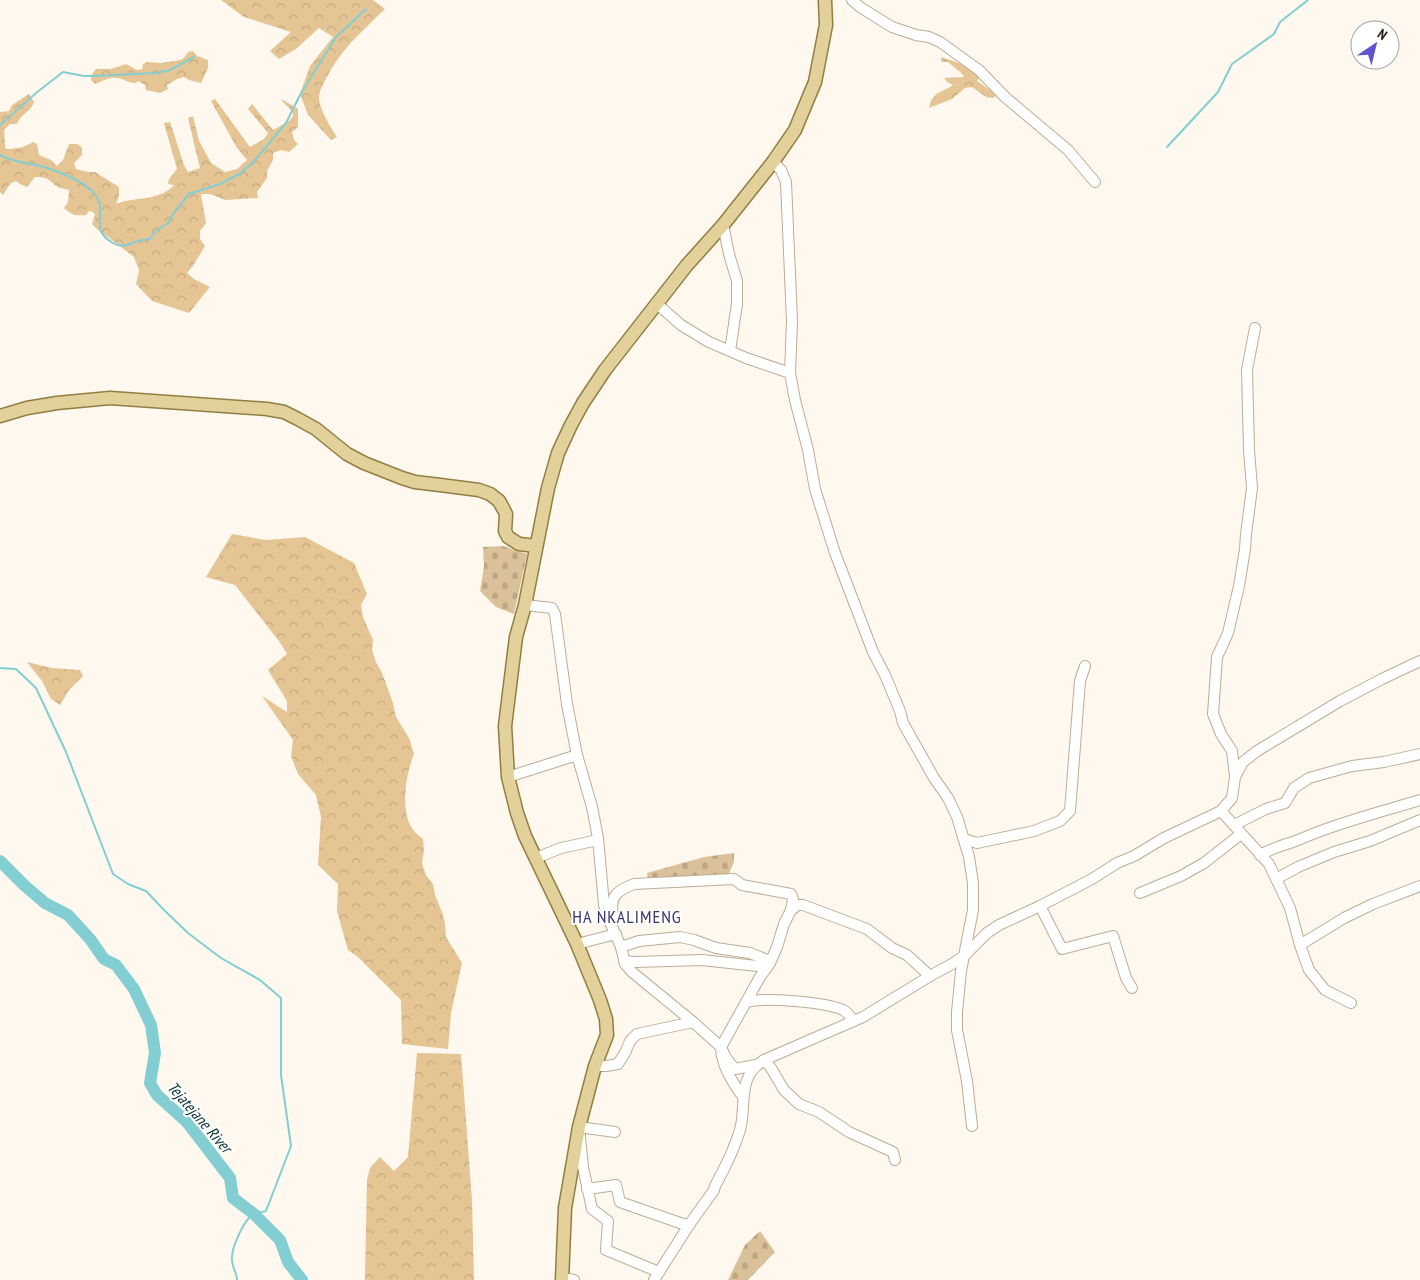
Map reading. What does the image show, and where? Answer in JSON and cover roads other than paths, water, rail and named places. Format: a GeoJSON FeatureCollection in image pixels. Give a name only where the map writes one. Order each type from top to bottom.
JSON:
{"type":"FeatureCollection","features":[{"type":"Feature","properties":{"kind":"main road"},"geometry":{"type":"LineString","coordinates":[[566,1279],[565,1208],[579,1127],[595,1066],[607,1035],[606,1019],[577,944],[517,813],[508,778],[505,726],[516,637],[525,605],[548,488],[558,453],[571,425],[605,370],[686,265],[722,225],[773,162],[795,130],[815,82],[824,44],[826,25],[825,0]]}},
{"type":"Feature","properties":{"kind":"main road"},"geometry":{"type":"LineString","coordinates":[[0,416],[27,408],[57,403],[110,398],[267,408],[284,412],[316,429],[347,454],[364,463],[415,482],[450,486],[490,494],[499,500],[506,514],[505,531],[508,537],[519,544],[536,546]]}},
{"type":"Feature","properties":{"kind":"street"},"geometry":{"type":"LineString","coordinates":[[852,0],[867,12],[892,27],[940,42],[979,70],[1005,97],[1068,150],[1094,182]]}},
{"type":"Feature","properties":{"kind":"street"},"geometry":{"type":"LineString","coordinates":[[773,162],[781,170],[786,182],[792,321],[790,373],[815,489],[835,553],[873,652],[900,711],[903,723],[934,778],[948,798],[957,817],[969,856],[973,883],[973,910],[961,971],[957,1030],[967,1080],[972,1126]]}},
{"type":"Feature","properties":{"kind":"street"},"geometry":{"type":"LineString","coordinates":[[722,225],[737,280],[737,304],[730,351]]}},
{"type":"Feature","properties":{"kind":"street"},"geometry":{"type":"LineString","coordinates":[[656,304],[709,342],[746,358],[790,373]]}},
{"type":"Feature","properties":{"kind":"street"},"geometry":{"type":"LineString","coordinates":[[525,605],[552,608],[556,614],[567,704],[576,755],[592,807],[598,840],[604,905],[621,947],[625,964],[721,1047],[726,1058],[736,1069],[760,1063],[863,1017],[964,956],[987,933],[999,925],[1040,906],[1164,838],[1221,810],[1232,798],[1235,777],[1232,751],[1221,734],[1213,714],[1217,657],[1228,633],[1239,586],[1252,488],[1247,370],[1255,328]]}},
{"type":"Feature","properties":{"kind":"street"},"geometry":{"type":"LineString","coordinates":[[1235,777],[1243,762],[1257,751],[1340,701],[1420,661]]}},
{"type":"Feature","properties":{"kind":"street"},"geometry":{"type":"LineString","coordinates":[[964,840],[977,843],[1034,831],[1060,821],[1070,811],[1080,681],[1085,666]]}},
{"type":"Feature","properties":{"kind":"street"},"geometry":{"type":"LineString","coordinates":[[1234,825],[1285,802],[1294,788],[1309,778],[1352,766],[1384,762],[1420,754]]}},
{"type":"Feature","properties":{"kind":"street"},"geometry":{"type":"LineString","coordinates":[[508,778],[576,755]]}},
{"type":"Feature","properties":{"kind":"street"},"geometry":{"type":"LineString","coordinates":[[1260,855],[1314,832],[1420,800]]}},
{"type":"Feature","properties":{"kind":"street"},"geometry":{"type":"LineString","coordinates":[[1221,810],[1268,864],[1290,908],[1309,970],[1325,990],[1350,1003]]}},
{"type":"Feature","properties":{"kind":"street"},"geometry":{"type":"LineString","coordinates":[[1276,879],[1298,867],[1334,852],[1370,841],[1420,820]]}},
{"type":"Feature","properties":{"kind":"street"},"geometry":{"type":"LineString","coordinates":[[1140,893],[1181,876],[1204,863],[1242,834]]}},
{"type":"Feature","properties":{"kind":"street"},"geometry":{"type":"LineString","coordinates":[[536,858],[560,848],[598,840]]}},
{"type":"Feature","properties":{"kind":"street"},"geometry":{"type":"LineString","coordinates":[[615,933],[611,903],[623,888],[634,884],[734,879],[742,885],[791,894],[793,899],[791,910],[768,964],[721,1047],[721,1054],[729,1075],[743,1098]]}},
{"type":"Feature","properties":{"kind":"street"},"geometry":{"type":"LineString","coordinates":[[1300,945],[1344,918],[1372,904],[1420,886]]}},
{"type":"Feature","properties":{"kind":"street"},"geometry":{"type":"LineString","coordinates":[[791,910],[803,905],[867,929],[892,948],[907,955],[930,976]]}},
{"type":"Feature","properties":{"kind":"street"},"geometry":{"type":"LineString","coordinates":[[1040,906],[1062,949],[1113,936],[1126,978],[1132,988]]}},
{"type":"Feature","properties":{"kind":"street"},"geometry":{"type":"LineString","coordinates":[[577,944],[615,933]]}},
{"type":"Feature","properties":{"kind":"street"},"geometry":{"type":"LineString","coordinates":[[621,947],[639,941],[680,937],[716,948],[750,953],[768,964]]}},
{"type":"Feature","properties":{"kind":"street"},"geometry":{"type":"LineString","coordinates":[[624,961],[702,960],[768,964]]}},
{"type":"Feature","properties":{"kind":"street"},"geometry":{"type":"LineString","coordinates":[[746,1002],[764,1000],[815,1003],[845,1011],[854,1021]]}},
{"type":"Feature","properties":{"kind":"street"},"geometry":{"type":"LineString","coordinates":[[595,1066],[618,1064],[630,1041],[637,1034],[693,1022]]}},
{"type":"Feature","properties":{"kind":"street"},"geometry":{"type":"LineString","coordinates":[[615,1132],[579,1127],[582,1167],[592,1209],[608,1221],[606,1250],[656,1276],[714,1190],[727,1163],[740,1128],[743,1098],[748,1078],[760,1063]]}},
{"type":"Feature","properties":{"kind":"street"},"geometry":{"type":"LineString","coordinates":[[760,1063],[771,1068],[784,1090],[792,1098],[805,1107],[826,1116],[849,1132],[893,1152],[895,1160]]}},
{"type":"Feature","properties":{"kind":"street"},"geometry":{"type":"LineString","coordinates":[[587,1189],[616,1185],[620,1202],[682,1224],[690,1224]]}},
{"type":"Feature","properties":{"kind":"waterway"},"geometry":{"type":"LineString","coordinates":[[1167,147],[1218,92],[1232,64],[1274,34],[1280,22],[1308,0]]}},
{"type":"Feature","properties":{"kind":"waterway"},"geometry":{"type":"LineString","coordinates":[[0,155],[56,171],[88,187],[98,198],[101,231],[113,243],[124,245],[150,239],[157,230],[168,223],[189,194],[220,184],[241,173],[254,161],[286,123],[300,95],[336,37],[366,9]]}},
{"type":"Feature","properties":{"kind":"waterway"},"geometry":{"type":"LineString","coordinates":[[0,125],[63,72],[84,76],[155,73],[170,70],[194,57]]}},
{"type":"Feature","properties":{"kind":"waterway"},"geometry":{"type":"LineString","coordinates":[[0,668],[16,669],[36,688],[66,752],[113,874],[128,884],[146,891],[188,933],[221,958],[260,980],[281,998],[281,1075],[291,1146],[266,1211],[256,1213],[250,1217],[236,1241],[232,1260],[237,1280]]}},
{"type":"Feature","properties":{"kind":"waterway","name":"Tejatejane River"},"geometry":{"type":"LineString","coordinates":[[0,861],[45,903],[68,915],[90,939],[104,959],[116,965],[134,989],[151,1025],[155,1053],[150,1083],[157,1095],[187,1122],[230,1178],[233,1198],[254,1214],[280,1240],[288,1262],[302,1280]]}},
{"type":"Feature","properties":{"kind":"district","name":"HA NKALIMENG"},"geometry":{"type":"Point","coordinates":[627,916]}}]}
